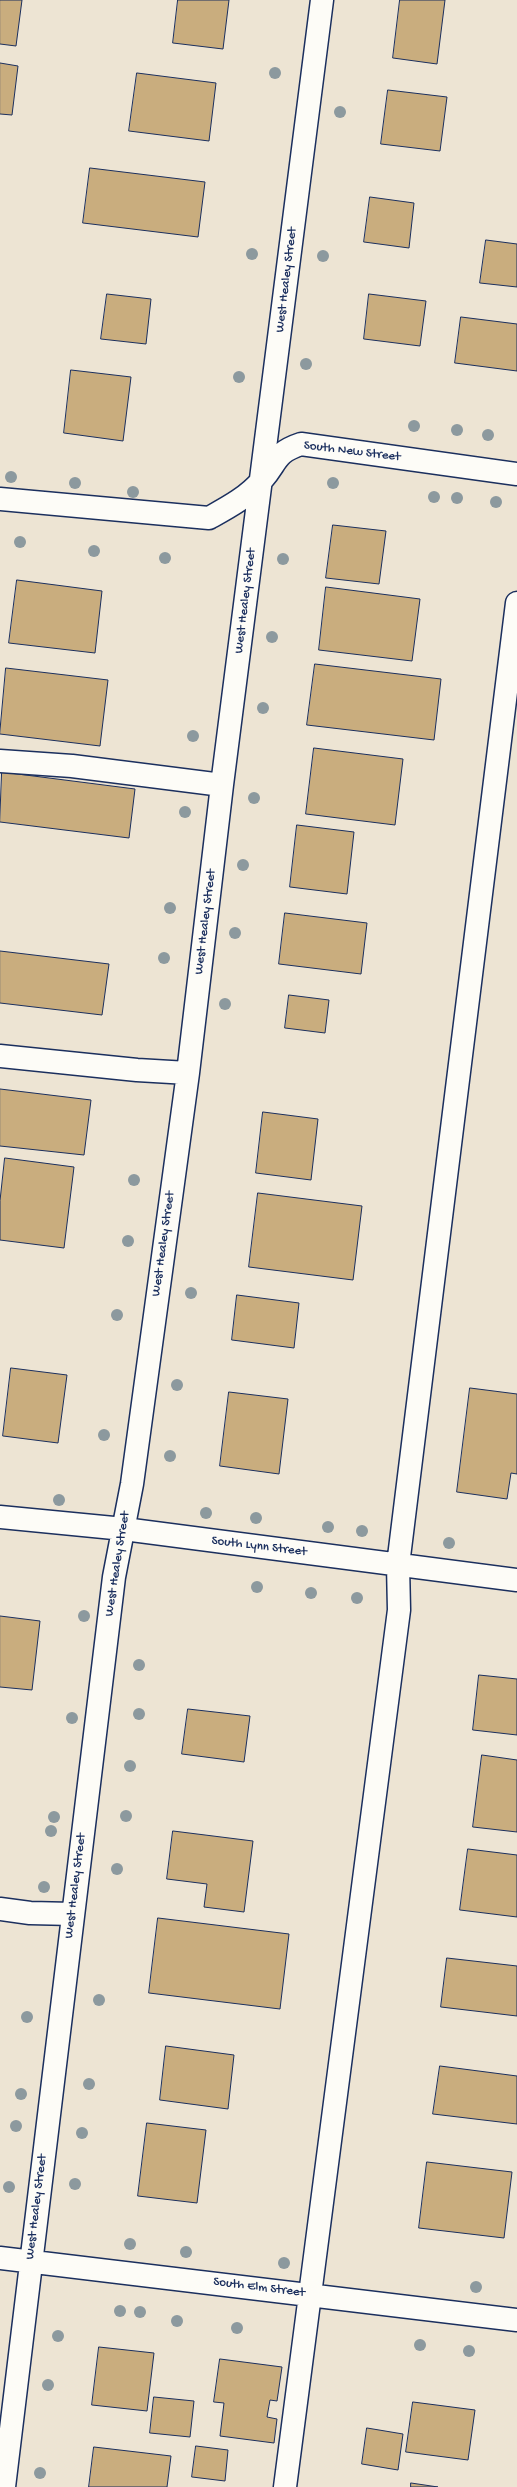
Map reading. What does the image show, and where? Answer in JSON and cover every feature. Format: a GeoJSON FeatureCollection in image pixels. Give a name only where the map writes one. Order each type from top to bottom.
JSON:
{"type":"FeatureCollection","features":[{"type":"Feature","properties":{"kind":"street","name":"West Healey Street"},"geometry":{"type":"LineString","coordinates":[[4,2487],[30,2261],[114,1577],[124,1529],[188,1073],[222,784],[262,480],[322,0]]}},
{"type":"Feature","properties":{"kind":"street","name":"South New Street"},"geometry":{"type":"LineString","coordinates":[[0,499],[209,518],[233,504],[262,480],[275,460],[285,449],[301,444],[517,474]]}},
{"type":"Feature","properties":{"kind":"street"},"geometry":{"type":"LineString","coordinates":[[285,2487],[399,1610],[398,1565],[517,603]]}},
{"type":"Feature","properties":{"kind":"street"},"geometry":{"type":"LineString","coordinates":[[0,762],[72,766],[222,784]]}},
{"type":"Feature","properties":{"kind":"street"},"geometry":{"type":"LineString","coordinates":[[0,1056],[137,1070],[188,1073]]}},
{"type":"Feature","properties":{"kind":"street","name":"South Lynn Street"},"geometry":{"type":"LineString","coordinates":[[0,1517],[124,1529],[517,1580]]}},
{"type":"Feature","properties":{"kind":"street"},"geometry":{"type":"LineString","coordinates":[[0,1909],[30,1913],[72,1914]]}},
{"type":"Feature","properties":{"kind":"street","name":"South Elm Street"},"geometry":{"type":"LineString","coordinates":[[0,2258],[311,2294],[517,2320]]}},
{"type":"Feature","properties":{"kind":"building"},"geometry":{"type":"Polygon","coordinates":[[[0,0],[22,0],[16,46],[0,44],[0,0]]]}},
{"type":"Feature","properties":{"kind":"building"},"geometry":{"type":"Polygon","coordinates":[[[178,0],[229,0],[223,49],[173,43],[178,0]]]}},
{"type":"Feature","properties":{"kind":"building"},"geometry":{"type":"Polygon","coordinates":[[[400,0],[445,0],[437,64],[393,58],[400,0]]]}},
{"type":"Feature","properties":{"kind":"building"},"geometry":{"type":"Polygon","coordinates":[[[0,63],[18,66],[12,115],[0,114],[0,63]]]}},
{"type":"Feature","properties":{"kind":"building"},"geometry":{"type":"Polygon","coordinates":[[[137,73],[216,83],[209,141],[129,131],[137,73]]]}},
{"type":"Feature","properties":{"kind":"building"},"geometry":{"type":"Polygon","coordinates":[[[388,90],[447,97],[440,151],[381,144],[388,90]]]}},
{"type":"Feature","properties":{"kind":"building"},"geometry":{"type":"Polygon","coordinates":[[[90,168],[205,182],[198,237],[83,223],[90,168]]]}},
{"type":"Feature","properties":{"kind":"building"},"geometry":{"type":"Polygon","coordinates":[[[370,197],[414,203],[409,248],[364,242],[370,197]]]}},
{"type":"Feature","properties":{"kind":"building"},"geometry":{"type":"Polygon","coordinates":[[[486,240],[517,244],[517,287],[480,283],[486,240]]]}},
{"type":"Feature","properties":{"kind":"building"},"geometry":{"type":"Polygon","coordinates":[[[107,294],[151,299],[146,344],[101,339],[107,294]]]}},
{"type":"Feature","properties":{"kind":"building"},"geometry":{"type":"Polygon","coordinates":[[[369,294],[426,301],[420,346],[364,339],[369,294]]]}},
{"type":"Feature","properties":{"kind":"building"},"geometry":{"type":"Polygon","coordinates":[[[461,317],[517,324],[517,371],[455,363],[461,317]]]}},
{"type":"Feature","properties":{"kind":"building"},"geometry":{"type":"Polygon","coordinates":[[[71,370],[131,377],[123,441],[64,433],[71,370]]]}},
{"type":"Feature","properties":{"kind":"building"},"geometry":{"type":"Polygon","coordinates":[[[333,525],[386,531],[379,584],[326,578],[333,525]]]}},
{"type":"Feature","properties":{"kind":"building"},"geometry":{"type":"Polygon","coordinates":[[[17,580],[102,591],[95,653],[9,643],[17,580]]]}},
{"type":"Feature","properties":{"kind":"building"},"geometry":{"type":"Polygon","coordinates":[[[326,587],[420,599],[412,661],[319,650],[326,587]]]}},
{"type":"Feature","properties":{"kind":"building"},"geometry":{"type":"Polygon","coordinates":[[[315,664],[441,679],[434,740],[307,725],[315,664]]]}},
{"type":"Feature","properties":{"kind":"building"},"geometry":{"type":"Polygon","coordinates":[[[6,668],[108,680],[100,746],[0,734],[6,668]]]}},
{"type":"Feature","properties":{"kind":"building"},"geometry":{"type":"Polygon","coordinates":[[[314,748],[403,759],[395,825],[306,814],[314,748]]]}},
{"type":"Feature","properties":{"kind":"building"},"geometry":{"type":"Polygon","coordinates":[[[2,772],[135,789],[129,838],[0,822],[2,772]]]}},
{"type":"Feature","properties":{"kind":"building"},"geometry":{"type":"Polygon","coordinates":[[[297,825],[354,832],[347,894],[290,887],[297,825]]]}},
{"type":"Feature","properties":{"kind":"building"},"geometry":{"type":"Polygon","coordinates":[[[285,913],[367,923],[361,974],[279,964],[285,913]]]}},
{"type":"Feature","properties":{"kind":"building"},"geometry":{"type":"Polygon","coordinates":[[[0,951],[109,964],[102,1015],[0,1003],[0,951]]]}},
{"type":"Feature","properties":{"kind":"building"},"geometry":{"type":"Polygon","coordinates":[[[289,995],[329,1000],[325,1033],[285,1028],[289,995]]]}},
{"type":"Feature","properties":{"kind":"building"},"geometry":{"type":"Polygon","coordinates":[[[0,1089],[91,1100],[84,1155],[0,1146],[0,1089]]]}},
{"type":"Feature","properties":{"kind":"building"},"geometry":{"type":"Polygon","coordinates":[[[263,1112],[318,1119],[311,1180],[256,1173],[263,1112]]]}},
{"type":"Feature","properties":{"kind":"building"},"geometry":{"type":"Polygon","coordinates":[[[5,1158],[74,1167],[64,1248],[0,1240],[0,1201],[5,1158]]]}},
{"type":"Feature","properties":{"kind":"building"},"geometry":{"type":"Polygon","coordinates":[[[258,1193],[362,1206],[353,1280],[249,1267],[258,1193]]]}},
{"type":"Feature","properties":{"kind":"building"},"geometry":{"type":"Polygon","coordinates":[[[237,1295],[299,1303],[294,1348],[232,1340],[237,1295]]]}},
{"type":"Feature","properties":{"kind":"building"},"geometry":{"type":"Polygon","coordinates":[[[11,1368],[67,1375],[58,1443],[3,1436],[11,1368]]]}},
{"type":"Feature","properties":{"kind":"building"},"geometry":{"type":"Polygon","coordinates":[[[470,1388],[517,1394],[517,1474],[511,1473],[507,1499],[457,1492],[470,1388]]]}},
{"type":"Feature","properties":{"kind":"building"},"geometry":{"type":"Polygon","coordinates":[[[229,1392],[288,1399],[279,1474],[220,1466],[229,1392]]]}},
{"type":"Feature","properties":{"kind":"building"},"geometry":{"type":"Polygon","coordinates":[[[0,1616],[40,1621],[32,1690],[0,1687],[0,1616]]]}},
{"type":"Feature","properties":{"kind":"building"},"geometry":{"type":"Polygon","coordinates":[[[479,1675],[517,1679],[517,1735],[473,1730],[479,1675]]]}},
{"type":"Feature","properties":{"kind":"building"},"geometry":{"type":"Polygon","coordinates":[[[188,1709],[250,1716],[244,1762],[182,1754],[188,1709]]]}},
{"type":"Feature","properties":{"kind":"building"},"geometry":{"type":"Polygon","coordinates":[[[482,1755],[517,1760],[517,1832],[473,1827],[482,1755]]]}},
{"type":"Feature","properties":{"kind":"building"},"geometry":{"type":"Polygon","coordinates":[[[173,1831],[253,1841],[244,1912],[204,1907],[207,1884],[167,1879],[173,1831]]]}},
{"type":"Feature","properties":{"kind":"building"},"geometry":{"type":"Polygon","coordinates":[[[468,1849],[517,1855],[517,1917],[460,1910],[468,1849]]]}},
{"type":"Feature","properties":{"kind":"building"},"geometry":{"type":"Polygon","coordinates":[[[158,1918],[289,1934],[280,2009],[149,1993],[158,1918]]]}},
{"type":"Feature","properties":{"kind":"building"},"geometry":{"type":"Polygon","coordinates":[[[447,1958],[517,1966],[517,2016],[441,2007],[447,1958]]]}},
{"type":"Feature","properties":{"kind":"building"},"geometry":{"type":"Polygon","coordinates":[[[166,2046],[234,2055],[228,2109],[160,2100],[166,2046]]]}},
{"type":"Feature","properties":{"kind":"building"},"geometry":{"type":"Polygon","coordinates":[[[440,2066],[517,2076],[517,2124],[433,2114],[440,2066]]]}},
{"type":"Feature","properties":{"kind":"building"},"geometry":{"type":"Polygon","coordinates":[[[147,2123],[206,2130],[197,2203],[138,2196],[147,2123]]]}},
{"type":"Feature","properties":{"kind":"building"},"geometry":{"type":"Polygon","coordinates":[[[427,2162],[512,2172],[504,2238],[419,2228],[427,2162]]]}},
{"type":"Feature","properties":{"kind":"building"},"geometry":{"type":"Polygon","coordinates":[[[99,2347],[154,2353],[147,2411],[92,2405],[99,2347]]]}},
{"type":"Feature","properties":{"kind":"building"},"geometry":{"type":"Polygon","coordinates":[[[220,2359],[282,2367],[277,2401],[270,2400],[267,2417],[277,2419],[274,2443],[220,2436],[224,2403],[214,2402],[220,2359]]]}},
{"type":"Feature","properties":{"kind":"building"},"geometry":{"type":"Polygon","coordinates":[[[154,2397],[194,2401],[190,2437],[150,2433],[154,2397]]]}},
{"type":"Feature","properties":{"kind":"building"},"geometry":{"type":"Polygon","coordinates":[[[413,2402],[475,2410],[468,2460],[406,2452],[413,2402]]]}},
{"type":"Feature","properties":{"kind":"building"},"geometry":{"type":"Polygon","coordinates":[[[367,2428],[403,2434],[398,2470],[362,2464],[367,2428]]]}},
{"type":"Feature","properties":{"kind":"building"},"geometry":{"type":"Polygon","coordinates":[[[196,2446],[228,2450],[225,2481],[192,2477],[196,2446]]]}},
{"type":"Feature","properties":{"kind":"building"},"geometry":{"type":"Polygon","coordinates":[[[94,2447],[171,2456],[167,2487],[89,2487],[94,2447]]]}},
{"type":"Feature","properties":{"kind":"building"},"geometry":{"type":"Polygon","coordinates":[[[411,2483],[438,2487],[411,2487],[411,2483]]]}}]}
